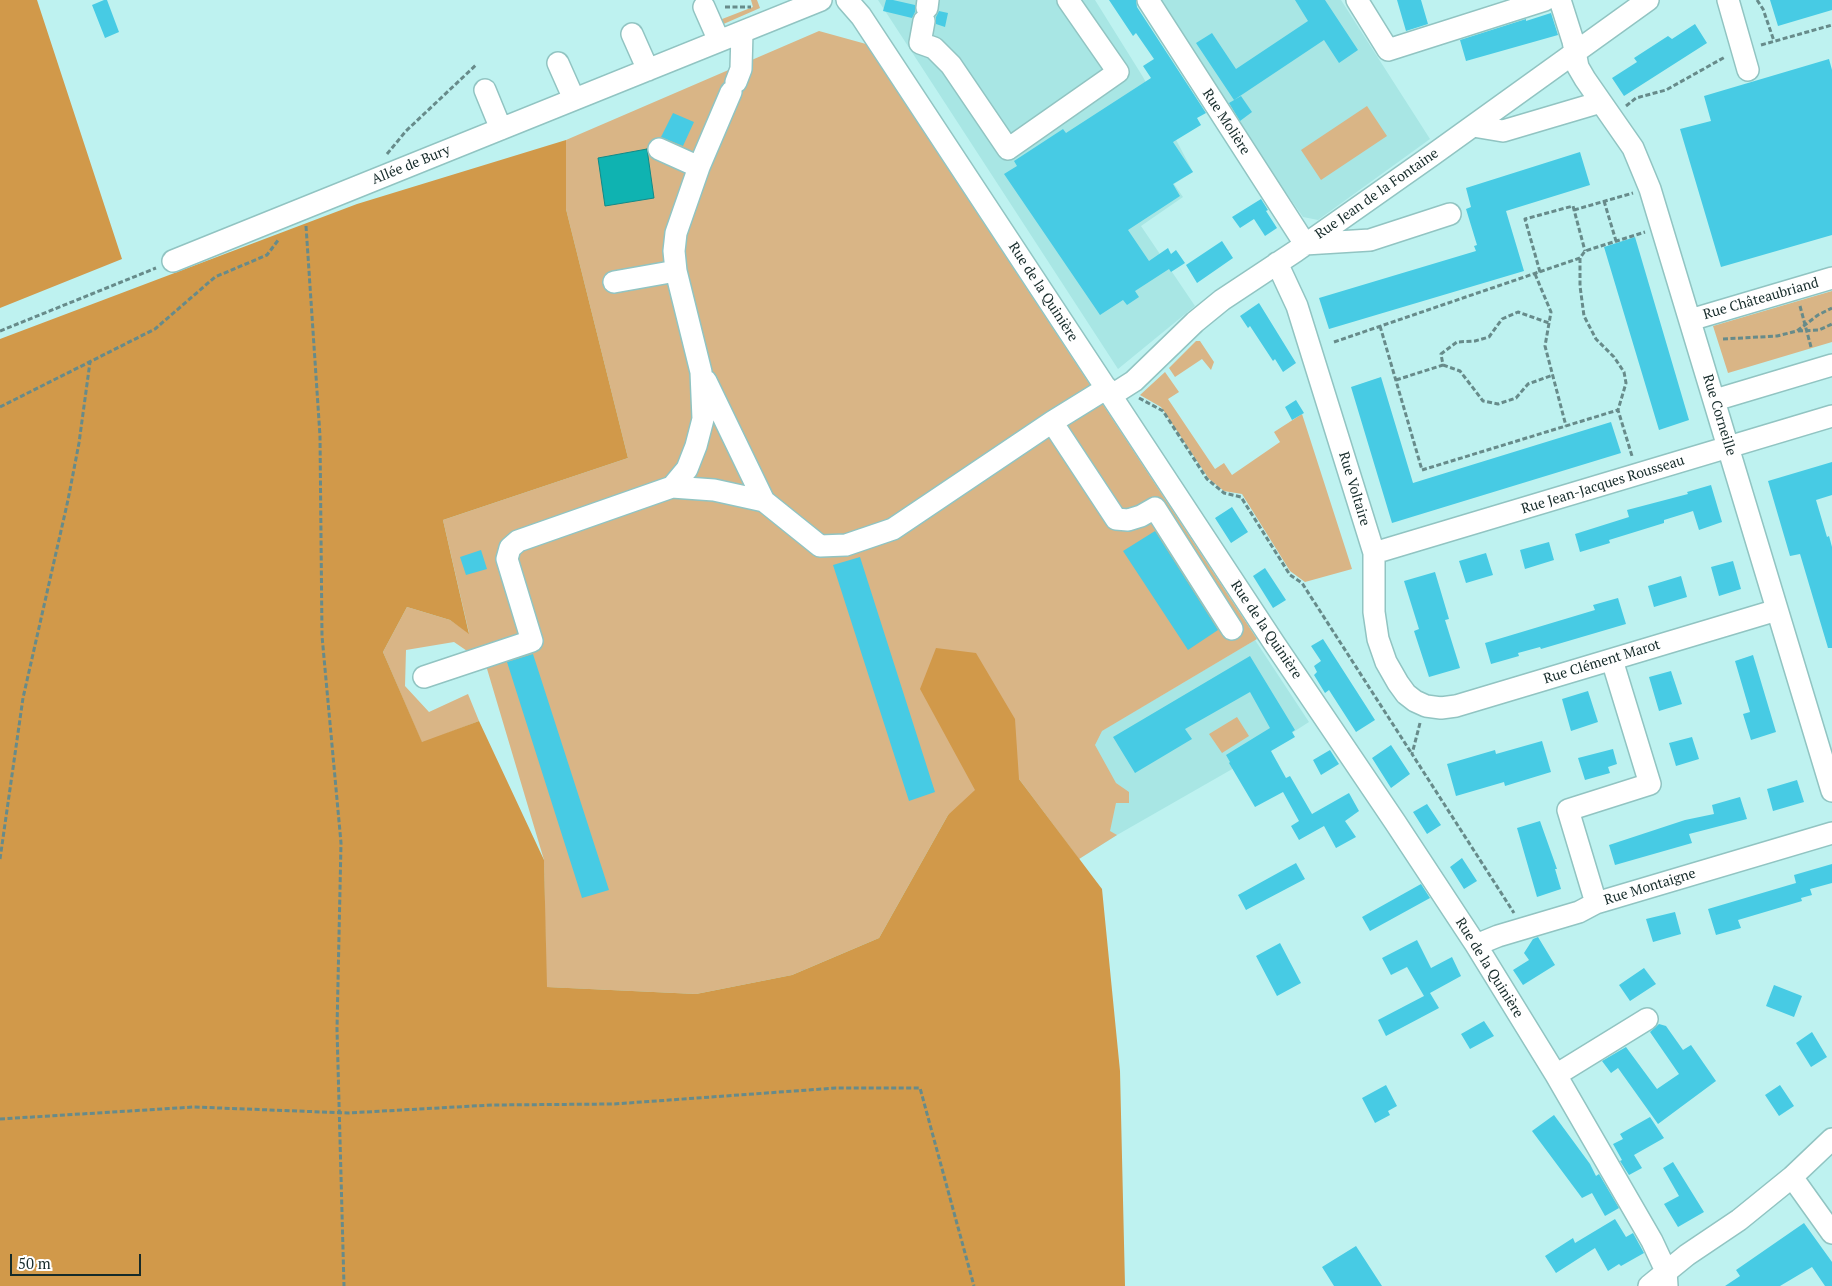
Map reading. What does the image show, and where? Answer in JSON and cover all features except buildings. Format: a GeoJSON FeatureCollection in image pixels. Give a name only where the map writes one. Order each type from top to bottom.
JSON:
{"type":"FeatureCollection","features":[{"type":"Feature","properties":{"kind":"street","name":"Allée de Bury"},"geometry":{"type":"LineString","coordinates":[[172,261],[822,0]]}},
{"type":"Feature","properties":{"kind":"street","name":"Rue de la Quinière"},"geometry":{"type":"LineString","coordinates":[[847,0],[861,16],[1268,635],[1396,822],[1476,945],[1556,1075],[1652,1241],[1667,1279]]}},
{"type":"Feature","properties":{"kind":"street"},"geometry":{"type":"LineString","coordinates":[[926,10],[920,43],[934,48],[952,65],[1008,149],[1118,72],[1068,0]]}},
{"type":"Feature","properties":{"kind":"street","name":"Rue Molière"},"geometry":{"type":"LineString","coordinates":[[1148,0],[1305,244]]}},
{"type":"Feature","properties":{"kind":"street"},"geometry":{"type":"LineString","coordinates":[[1356,0],[1388,50],[1545,0]]}},
{"type":"Feature","properties":{"kind":"street","name":"Rue Corneille"},"geometry":{"type":"LineString","coordinates":[[1560,0],[1573,41],[1578,66],[1610,106],[1642,166],[1650,189],[1832,791]]}},
{"type":"Feature","properties":{"kind":"street","name":"Rue Jean de la Fontaine"},"geometry":{"type":"LineString","coordinates":[[764,501],[820,546],[846,545],[894,529],[1052,422],[1109,391],[1134,381],[1195,322],[1222,300],[1473,126],[1648,0]]}},
{"type":"Feature","properties":{"kind":"street"},"geometry":{"type":"LineString","coordinates":[[1728,0],[1748,70]]}},
{"type":"Feature","properties":{"kind":"street"},"geometry":{"type":"LineString","coordinates":[[704,7],[719,41]]}},
{"type":"Feature","properties":{"kind":"street"},"geometry":{"type":"LineString","coordinates":[[672,487],[687,470],[703,419],[701,372],[676,271],[674,251],[676,233],[699,166],[741,69],[742,32]]}},
{"type":"Feature","properties":{"kind":"street"},"geometry":{"type":"LineString","coordinates":[[632,34],[648,70]]}},
{"type":"Feature","properties":{"kind":"street"},"geometry":{"type":"LineString","coordinates":[[558,63],[574,99]]}},
{"type":"Feature","properties":{"kind":"street"},"geometry":{"type":"LineString","coordinates":[[485,90],[501,129]]}},
{"type":"Feature","properties":{"kind":"street"},"geometry":{"type":"LineString","coordinates":[[1473,126],[1503,131],[1610,106]]}},
{"type":"Feature","properties":{"kind":"street"},"geometry":{"type":"LineString","coordinates":[[659,149],[699,166]]}},
{"type":"Feature","properties":{"kind":"street"},"geometry":{"type":"LineString","coordinates":[[1305,244],[1370,240],[1450,214]]}},
{"type":"Feature","properties":{"kind":"street","name":"Rue Voltaire"},"geometry":{"type":"LineString","coordinates":[[1277,263],[1297,306],[1374,553],[1374,624],[1382,650],[1391,672],[1406,694],[1426,706]]}},
{"type":"Feature","properties":{"kind":"street"},"geometry":{"type":"LineString","coordinates":[[614,282],[676,271]]}},
{"type":"Feature","properties":{"kind":"street","name":"Rue Châteaubriand"},"geometry":{"type":"LineString","coordinates":[[1690,320],[1832,278]]}},
{"type":"Feature","properties":{"kind":"street"},"geometry":{"type":"LineString","coordinates":[[1715,400],[1832,365]]}},
{"type":"Feature","properties":{"kind":"street"},"geometry":{"type":"LineString","coordinates":[[701,372],[764,501]]}},
{"type":"Feature","properties":{"kind":"street","name":"Rue Jean-Jacques Rousseau"},"geometry":{"type":"LineString","coordinates":[[1374,553],[1832,416]]}},
{"type":"Feature","properties":{"kind":"street"},"geometry":{"type":"LineString","coordinates":[[1052,422],[1116,519],[1128,520],[1141,516],[1155,508],[1232,629]]}},
{"type":"Feature","properties":{"kind":"street"},"geometry":{"type":"LineString","coordinates":[[424,677],[532,641],[507,559],[510,548],[518,540],[672,487],[714,490],[764,501]]}},
{"type":"Feature","properties":{"kind":"street","name":"Rue Clément Marot"},"geometry":{"type":"LineString","coordinates":[[1426,706],[1441,708],[1456,706],[1777,610]]}},
{"type":"Feature","properties":{"kind":"street","name":"Rue Montaigne"},"geometry":{"type":"LineString","coordinates":[[1612,660],[1650,784],[1568,810],[1596,903],[1832,832]]}},
{"type":"Feature","properties":{"kind":"street"},"geometry":{"type":"LineString","coordinates":[[1476,945],[1524,928],[1579,912],[1596,903]]}},
{"type":"Feature","properties":{"kind":"street"},"geometry":{"type":"LineString","coordinates":[[1556,1075],[1647,1018]]}},
{"type":"Feature","properties":{"kind":"street"},"geometry":{"type":"LineString","coordinates":[[1649,1286],[1667,1279],[1687,1254],[1739,1220],[1792,1177],[1832,1139]]}},
{"type":"Feature","properties":{"kind":"street"},"geometry":{"type":"LineString","coordinates":[[1792,1177],[1832,1233]]}},
{"type":"Feature","properties":{"kind":"path"},"geometry":{"type":"LineString","coordinates":[[1757,0],[1763,9],[1774,41]]}},
{"type":"Feature","properties":{"kind":"path"},"geometry":{"type":"LineString","coordinates":[[704,7],[753,6]]}},
{"type":"Feature","properties":{"kind":"path"},"geometry":{"type":"LineString","coordinates":[[1755,47],[1832,24]]}},
{"type":"Feature","properties":{"kind":"path"},"geometry":{"type":"LineString","coordinates":[[1610,106],[1666,90],[1728,56]]}},
{"type":"Feature","properties":{"kind":"path"},"geometry":{"type":"LineString","coordinates":[[381,161],[406,131],[477,64]]}},
{"type":"Feature","properties":{"kind":"path"},"geometry":{"type":"LineString","coordinates":[[1574,210],[1642,190]]}},
{"type":"Feature","properties":{"kind":"path"},"geometry":{"type":"LineString","coordinates":[[1604,201],[1616,241]]}},
{"type":"Feature","properties":{"kind":"path"},"geometry":{"type":"LineString","coordinates":[[1540,272],[1525,219],[1573,206],[1586,251]]}},
{"type":"Feature","properties":{"kind":"path"},"geometry":{"type":"LineString","coordinates":[[305,207],[320,436],[322,636],[341,843],[337,1029],[344,1286]]}},
{"type":"Feature","properties":{"kind":"path"},"geometry":{"type":"LineString","coordinates":[[1334,342],[1536,274],[1580,258],[1586,251],[1652,230]]}},
{"type":"Feature","properties":{"kind":"path"},"geometry":{"type":"LineString","coordinates":[[0,407],[155,330],[215,277],[267,254],[283,234]]}},
{"type":"Feature","properties":{"kind":"path"},"geometry":{"type":"LineString","coordinates":[[1580,258],[1580,286],[1584,316],[1596,339],[1614,357],[1624,372],[1626,383],[1618,410],[1635,464]]}},
{"type":"Feature","properties":{"kind":"path"},"geometry":{"type":"LineString","coordinates":[[0,331],[172,261]]}},
{"type":"Feature","properties":{"kind":"path"},"geometry":{"type":"LineString","coordinates":[[1536,274],[1551,312],[1545,346],[1566,426]]}},
{"type":"Feature","properties":{"kind":"path"},"geometry":{"type":"LineString","coordinates":[[1799,301],[1811,346]]}},
{"type":"Feature","properties":{"kind":"path"},"geometry":{"type":"LineString","coordinates":[[1797,331],[1818,315],[1832,308]]}},
{"type":"Feature","properties":{"kind":"path"},"geometry":{"type":"LineString","coordinates":[[1443,365],[1441,354],[1458,342],[1475,341],[1489,337],[1502,319],[1518,312],[1549,323]]}},
{"type":"Feature","properties":{"kind":"path"},"geometry":{"type":"LineString","coordinates":[[1723,339],[1777,336],[1797,331],[1819,330],[1832,324]]}},
{"type":"Feature","properties":{"kind":"path"},"geometry":{"type":"LineString","coordinates":[[1380,326],[1422,470],[1618,410]]}},
{"type":"Feature","properties":{"kind":"path"},"geometry":{"type":"LineString","coordinates":[[0,859],[23,698],[68,500],[79,443],[90,362]]}},
{"type":"Feature","properties":{"kind":"path"},"geometry":{"type":"LineString","coordinates":[[1396,380],[1443,365],[1460,371],[1483,401],[1498,404],[1516,398],[1528,384],[1553,375]]}},
{"type":"Feature","properties":{"kind":"path"},"geometry":{"type":"LineString","coordinates":[[1139,398],[1163,411],[1207,479],[1224,493],[1241,497],[1290,575],[1302,584],[1524,928]]}},
{"type":"Feature","properties":{"kind":"path"},"geometry":{"type":"LineString","coordinates":[[1412,754],[1426,706]]}},
{"type":"Feature","properties":{"kind":"path"},"geometry":{"type":"LineString","coordinates":[[0,1119],[194,1107],[339,1113],[492,1105],[614,1104],[836,1088],[920,1088],[974,1286]]}},
{"type":"Feature","properties":{"kind":"shaded area"},"geometry":{"type":"Polygon","coordinates":[[[0,0],[37,0],[122,259],[0,308],[0,0]]]}},
{"type":"Feature","properties":{"kind":"shaded area"},"geometry":{"type":"Polygon","coordinates":[[[751,0],[757,0],[760,8],[719,26],[717,21],[753,7],[751,0]]]}},
{"type":"Feature","properties":{"kind":"shaded area"},"geometry":{"type":"Polygon","coordinates":[[[878,0],[1095,0],[1143,77],[1193,172],[1174,184],[1183,197],[1141,226],[1195,306],[1118,369],[878,0]]]}},
{"type":"Feature","properties":{"kind":"shaded area"},"geometry":{"type":"Polygon","coordinates":[[[1158,0],[1341,0],[1430,139],[1318,220],[1303,217],[1237,123],[1158,0]]]}},
{"type":"Feature","properties":{"kind":"shaded area"},"geometry":{"type":"Polygon","coordinates":[[[819,31],[866,44],[1257,639],[1102,731],[1095,745],[1116,783],[1129,792],[1129,803],[1116,803],[1110,831],[1117,835],[1079,859],[1019,779],[948,815],[879,938],[792,975],[696,994],[546,987],[544,860],[482,652],[473,655],[454,642],[406,650],[405,686],[429,712],[468,694],[479,721],[422,743],[383,652],[407,607],[450,620],[469,633],[443,520],[628,458],[566,209],[566,140],[819,31]]]}},
{"type":"Feature","properties":{"kind":"shaded area"},"geometry":{"type":"Polygon","coordinates":[[[1367,106],[1387,136],[1321,180],[1301,150],[1367,106]]]}},
{"type":"Feature","properties":{"kind":"shaded area"},"geometry":{"type":"Polygon","coordinates":[[[566,140],[566,209],[628,458],[443,520],[469,634],[450,620],[407,607],[383,652],[422,742],[479,721],[544,860],[547,987],[696,994],[792,975],[879,938],[948,815],[975,790],[920,689],[936,648],[976,653],[1015,719],[1019,779],[1102,889],[1120,1071],[1125,1286],[0,1286],[0,339],[357,204],[566,140]]]}},
{"type":"Feature","properties":{"kind":"shaded area"},"geometry":{"type":"Polygon","coordinates":[[[1832,291],[1832,342],[1728,373],[1713,326],[1832,291]]]}},
{"type":"Feature","properties":{"kind":"shaded area"},"geometry":{"type":"Polygon","coordinates":[[[1196,341],[1200,341],[1214,362],[1211,370],[1202,359],[1175,377],[1169,368],[1196,341]]]}},
{"type":"Feature","properties":{"kind":"shaded area"},"geometry":{"type":"Polygon","coordinates":[[[1165,372],[1179,392],[1168,399],[1215,469],[1224,463],[1232,475],[1280,442],[1274,432],[1302,414],[1352,569],[1305,582],[1290,571],[1242,494],[1224,491],[1209,479],[1161,407],[1140,395],[1165,372]]]}},
{"type":"Feature","properties":{"kind":"shaded area"},"geometry":{"type":"Polygon","coordinates":[[[1255,640],[1309,722],[1262,752],[1117,835],[1079,859],[1027,775],[1255,640]]]}},
{"type":"Feature","properties":{"kind":"shaded area"},"geometry":{"type":"Polygon","coordinates":[[[1237,717],[1249,736],[1222,753],[1209,734],[1237,717]]]}},
{"type":"Feature","properties":{"kind":"water"},"geometry":{"type":"Polygon","coordinates":[[[647,149],[654,198],[605,206],[598,158],[647,149]]]}}]}
